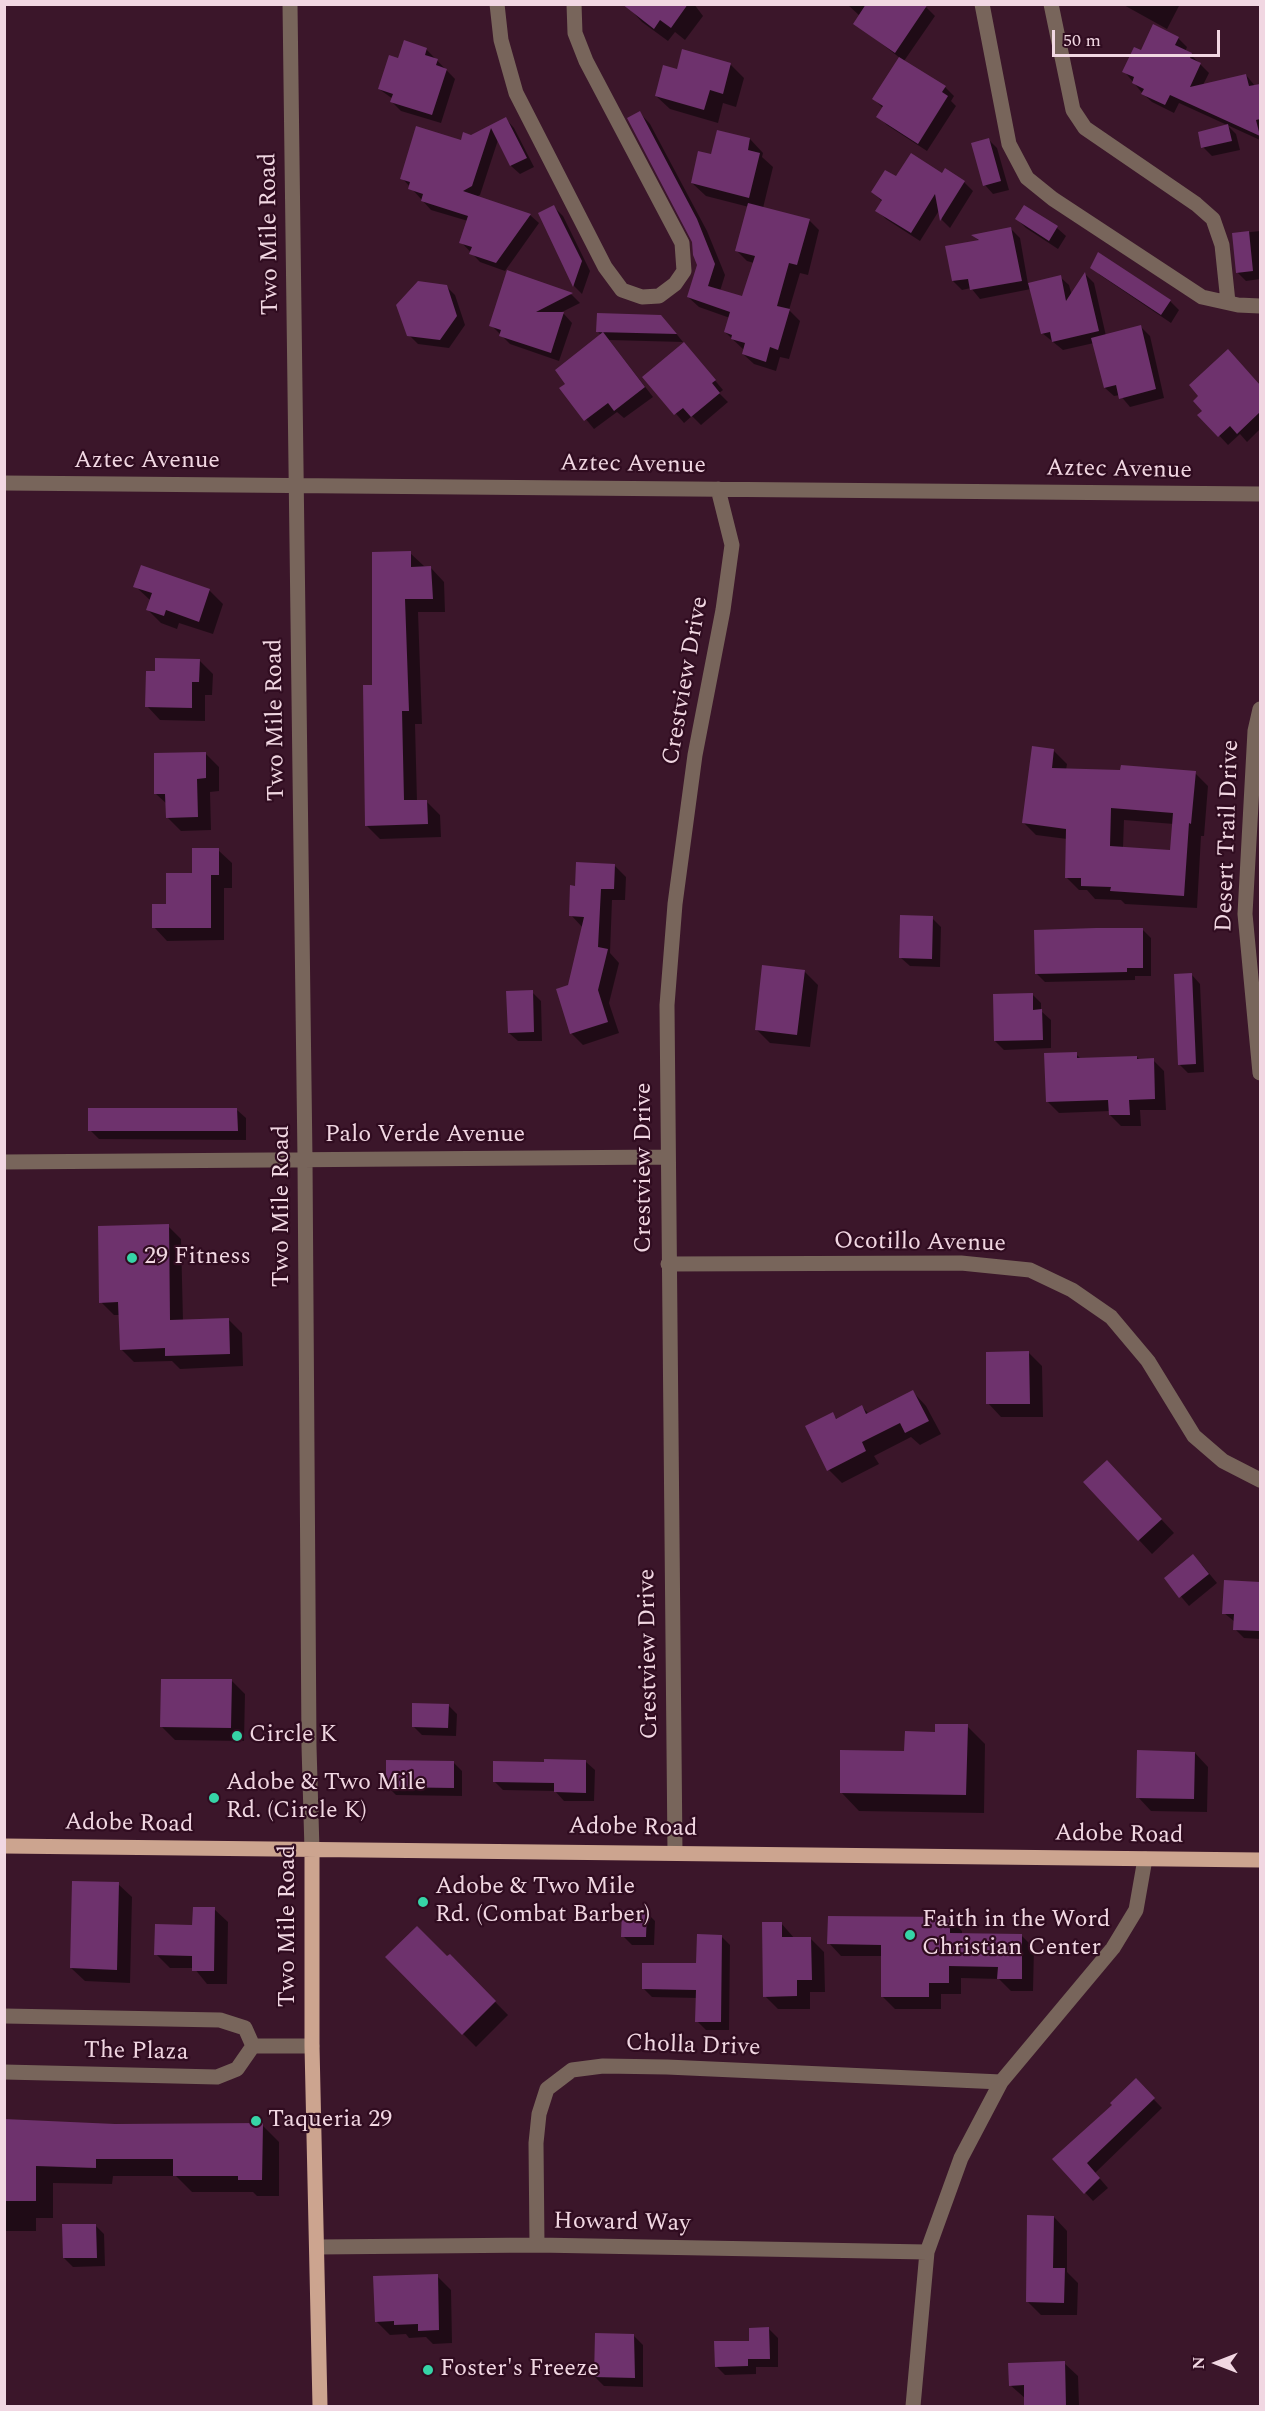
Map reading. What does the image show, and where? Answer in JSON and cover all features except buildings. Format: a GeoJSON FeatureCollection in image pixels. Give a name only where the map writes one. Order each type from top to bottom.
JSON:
{"type":"FeatureCollection","features":[{"type":"Feature","properties":{"kind":"main road","name":"Adobe Road"},"geometry":{"type":"LineString","coordinates":[[4,1846],[1260,1860]]}},
{"type":"Feature","properties":{"kind":"main road","name":"Two Mile Road"},"geometry":{"type":"LineString","coordinates":[[312,1850],[312,2046],[320,2406]]}},
{"type":"Feature","properties":{"kind":"street","name":"Two Mile Road"},"geometry":{"type":"LineString","coordinates":[[290,4],[312,1850]]}},
{"type":"Feature","properties":{"kind":"street"},"geometry":{"type":"LineString","coordinates":[[497,4],[501,40],[516,93],[605,267],[622,290],[642,297],[659,296],[675,284],[684,271],[682,243],[586,61],[575,33],[574,4]]}},
{"type":"Feature","properties":{"kind":"street"},"geometry":{"type":"LineString","coordinates":[[982,4],[1009,144],[1028,178],[1053,199],[1202,297],[1260,306]]}},
{"type":"Feature","properties":{"kind":"street"},"geometry":{"type":"LineString","coordinates":[[1051,4],[1073,110],[1085,128],[1196,204],[1213,219],[1222,245],[1227,302]]}},
{"type":"Feature","properties":{"kind":"street","name":"Aztec Avenue"},"geometry":{"type":"LineString","coordinates":[[4,483],[1260,494]]}},
{"type":"Feature","properties":{"kind":"street","name":"Crestview Drive"},"geometry":{"type":"LineString","coordinates":[[675,1852],[667,1005],[675,904],[695,755],[723,610],[732,545],[718,489]]}},
{"type":"Feature","properties":{"kind":"street","name":"Desert Trail Drive"},"geometry":{"type":"LineString","coordinates":[[1260,709],[1255,731],[1245,914],[1260,1073]]}},
{"type":"Feature","properties":{"kind":"street","name":"Palo Verde Avenue"},"geometry":{"type":"LineString","coordinates":[[4,1162],[667,1157]]}},
{"type":"Feature","properties":{"kind":"street","name":"Ocotillo Avenue"},"geometry":{"type":"LineString","coordinates":[[668,1264],[961,1263],[1030,1270],[1072,1290],[1111,1317],[1148,1361],[1194,1436],[1223,1461],[1260,1480]]}},
{"type":"Feature","properties":{"kind":"street"},"geometry":{"type":"LineString","coordinates":[[913,2406],[927,2252],[961,2158],[1001,2082],[1113,1948],[1136,1910],[1145,1859]]}},
{"type":"Feature","properties":{"kind":"street","name":"The Plaza"},"geometry":{"type":"LineString","coordinates":[[4,2016],[220,2020],[245,2028],[253,2046],[237,2069],[217,2077],[4,2072]]}},
{"type":"Feature","properties":{"kind":"street"},"geometry":{"type":"LineString","coordinates":[[253,2046],[312,2046]]}},
{"type":"Feature","properties":{"kind":"street","name":"Cholla Drive"},"geometry":{"type":"LineString","coordinates":[[537,2245],[538,2114],[547,2089],[572,2070],[603,2066],[667,2067],[1001,2082]]}},
{"type":"Feature","properties":{"kind":"street","name":"Howard Way"},"geometry":{"type":"LineString","coordinates":[[316,2247],[537,2245],[927,2252]]}},
{"type":"Feature","properties":{"kind":"place","name":"29 Fitness"},"geometry":{"type":"Point","coordinates":[132,1258]}},
{"type":"Feature","properties":{"kind":"place","name":"Circle K"},"geometry":{"type":"Point","coordinates":[237,1736]}},
{"type":"Feature","properties":{"kind":"place","name":"Adobe & Two Mile Rd. (Circle K)"},"geometry":{"type":"Point","coordinates":[214,1798]}},
{"type":"Feature","properties":{"kind":"place","name":"Adobe & Two Mile Rd. (Combat Barber)"},"geometry":{"type":"Point","coordinates":[423,1902]}},
{"type":"Feature","properties":{"kind":"place","name":"Faith in the Word Christian Center"},"geometry":{"type":"Point","coordinates":[910,1935]}},
{"type":"Feature","properties":{"kind":"place","name":"Taqueria 29"},"geometry":{"type":"Point","coordinates":[256,2121]}},
{"type":"Feature","properties":{"kind":"place","name":"Foster's Freeze"},"geometry":{"type":"Point","coordinates":[428,2370]}}]}
